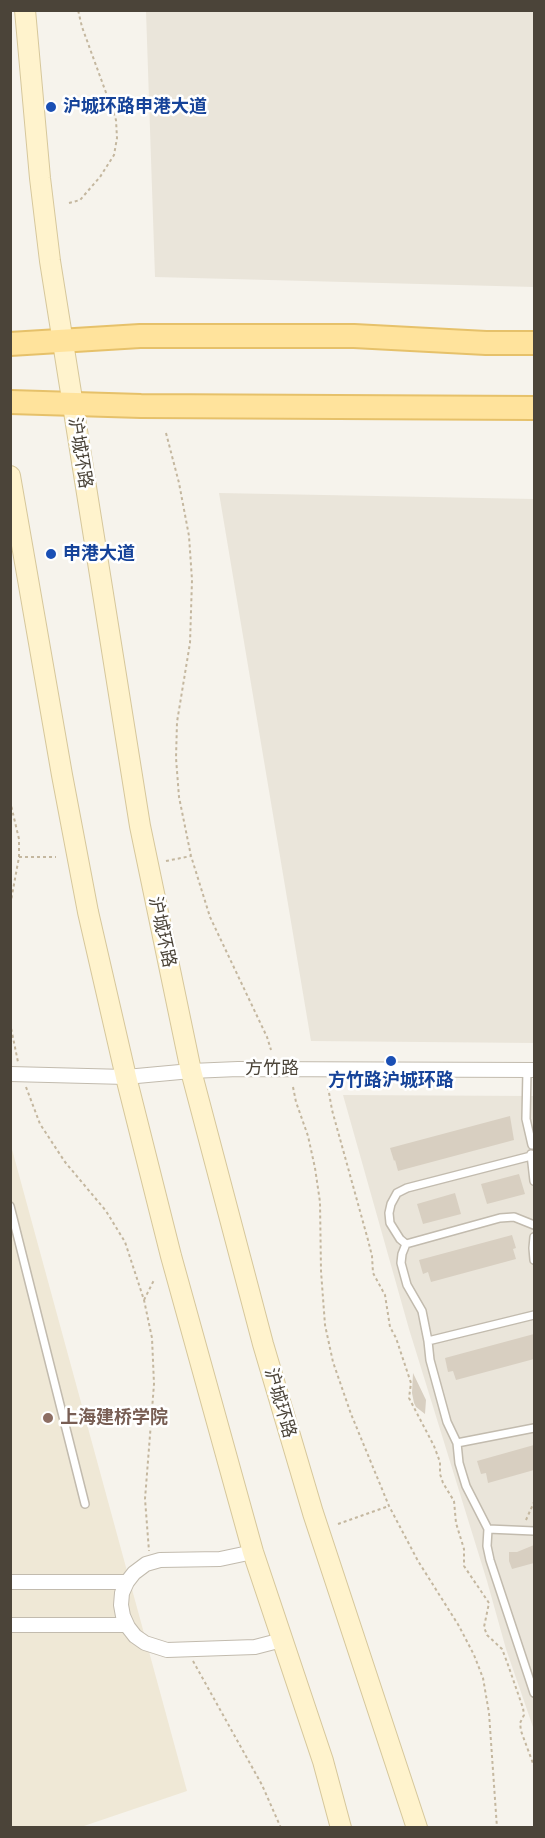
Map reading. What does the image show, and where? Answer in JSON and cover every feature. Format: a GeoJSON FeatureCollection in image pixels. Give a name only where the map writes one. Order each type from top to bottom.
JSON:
{"type":"FeatureCollection","features":[{"type":"Feature","properties":{"kind":"main road","name":"沪城环路"},"geometry":{"type":"LineString","coordinates":[[25,10],[41,190],[72,404],[140,826],[190,1071],[263,1344],[312,1514],[417,1827]]}},
{"type":"Feature","properties":{"kind":"main road"},"geometry":{"type":"LineString","coordinates":[[10,344],[140,336],[354,336],[486,343],[534,343]]}},
{"type":"Feature","properties":{"kind":"main road"},"geometry":{"type":"LineString","coordinates":[[10,402],[534,408]]}},
{"type":"Feature","properties":{"kind":"main road"},"geometry":{"type":"LineString","coordinates":[[10,476],[88,912],[126,1077],[174,1267],[253,1552],[323,1761],[341,1827]]}},
{"type":"Feature","properties":{"kind":"street","name":"方竹路"},"geometry":{"type":"LineString","coordinates":[[16,1074],[126,1077],[238,1069],[531,1070]]}},
{"type":"Feature","properties":{"kind":"street"},"geometry":{"type":"LineString","coordinates":[[253,1552],[220,1559],[159,1560],[146,1564],[134,1573],[123,1593],[121,1605],[127,1625],[135,1636],[145,1643],[167,1650],[255,1647],[282,1640]]}},
{"type":"Feature","properties":{"kind":"street"},"geometry":{"type":"LineString","coordinates":[[10,1582],[127,1582]]}},
{"type":"Feature","properties":{"kind":"street"},"geometry":{"type":"LineString","coordinates":[[10,1625],[127,1625]]}},
{"type":"Feature","properties":{"kind":"lane"},"geometry":{"type":"LineString","coordinates":[[531,1070],[526,1119],[532,1145]]}},
{"type":"Feature","properties":{"kind":"lane"},"geometry":{"type":"LineString","coordinates":[[534,1135],[531,1156],[534,1181]]}},
{"type":"Feature","properties":{"kind":"lane"},"geometry":{"type":"LineString","coordinates":[[406,1244],[390,1223],[391,1203],[397,1193],[407,1188],[531,1156]]}},
{"type":"Feature","properties":{"kind":"lane"},"geometry":{"type":"LineString","coordinates":[[10,1206],[85,1504]]}},
{"type":"Feature","properties":{"kind":"lane"},"geometry":{"type":"LineString","coordinates":[[406,1244],[501,1218],[514,1217],[534,1225]]}},
{"type":"Feature","properties":{"kind":"lane"},"geometry":{"type":"LineString","coordinates":[[534,1237],[534,1260]]}},
{"type":"Feature","properties":{"kind":"lane"},"geometry":{"type":"LineString","coordinates":[[406,1244],[402,1254],[402,1271],[422,1311],[430,1360],[447,1422],[458,1443],[459,1463],[466,1486],[488,1530],[487,1546],[490,1560],[534,1693]]}},
{"type":"Feature","properties":{"kind":"lane"},"geometry":{"type":"LineString","coordinates":[[428,1341],[534,1315]]}},
{"type":"Feature","properties":{"kind":"lane"},"geometry":{"type":"LineString","coordinates":[[458,1443],[534,1428]]}},
{"type":"Feature","properties":{"kind":"lane"},"geometry":{"type":"LineString","coordinates":[[488,1530],[534,1531]]}},
{"type":"Feature","properties":{"kind":"path"},"geometry":{"type":"LineString","coordinates":[[69,203],[80,200],[100,177],[114,155],[117,138],[116,120],[78,10]]}},
{"type":"Feature","properties":{"kind":"path"},"geometry":{"type":"LineString","coordinates":[[166,433],[189,536],[192,580],[190,643],[177,723],[176,759],[179,797],[191,856],[210,917],[271,1050]]}},
{"type":"Feature","properties":{"kind":"path"},"geometry":{"type":"LineString","coordinates":[[10,801],[19,839],[19,857],[10,906]]}},
{"type":"Feature","properties":{"kind":"path"},"geometry":{"type":"LineString","coordinates":[[166,861],[191,856]]}},
{"type":"Feature","properties":{"kind":"path"},"geometry":{"type":"LineString","coordinates":[[19,857],[56,857]]}},
{"type":"Feature","properties":{"kind":"path"},"geometry":{"type":"LineString","coordinates":[[10,1023],[16,1074],[40,1124],[65,1162],[106,1211],[125,1242],[144,1300],[152,1338],[154,1384],[146,1499],[150,1552]]}},
{"type":"Feature","properties":{"kind":"path"},"geometry":{"type":"LineString","coordinates":[[293,1088],[315,1167],[320,1202],[321,1271],[325,1324],[333,1362],[351,1414],[389,1506],[418,1561],[459,1626],[483,1678],[489,1713],[497,1827]]}},
{"type":"Feature","properties":{"kind":"path"},"geometry":{"type":"LineString","coordinates":[[328,1088],[368,1240],[373,1273],[384,1296],[390,1327],[411,1383],[409,1398],[434,1446],[440,1462],[443,1483],[454,1501],[456,1523],[464,1549],[464,1566],[489,1603],[484,1627],[487,1635],[502,1649],[507,1662],[523,1708],[521,1731],[534,1766]]}},
{"type":"Feature","properties":{"kind":"path"},"geometry":{"type":"LineString","coordinates":[[144,1300],[154,1280]]}},
{"type":"Feature","properties":{"kind":"path"},"geometry":{"type":"LineString","coordinates":[[521,1531],[534,1503]]}},
{"type":"Feature","properties":{"kind":"path"},"geometry":{"type":"LineString","coordinates":[[338,1524],[389,1506]]}},
{"type":"Feature","properties":{"kind":"path"},"geometry":{"type":"LineString","coordinates":[[191,1659],[262,1785],[281,1827]]}},
{"type":"Feature","properties":{"kind":"shaded area"},"geometry":{"type":"Polygon","coordinates":[[[146,11],[534,11],[534,287],[155,277],[146,11]]]}},
{"type":"Feature","properties":{"kind":"shaded area"},"geometry":{"type":"Polygon","coordinates":[[[219,493],[534,499],[534,1043],[311,1041],[219,493]]]}},
{"type":"Feature","properties":{"kind":"shaded area"},"geometry":{"type":"Polygon","coordinates":[[[343,1095],[534,1096],[534,1730],[506,1649],[409,1329],[343,1095]]]}},
{"type":"Feature","properties":{"kind":"shaded area","name":"上海建桥学院"},"geometry":{"type":"Polygon","coordinates":[[[10,1142],[187,1791],[81,1827],[11,1827],[10,1142]]]}},
{"type":"Feature","properties":{"kind":"building"},"geometry":{"type":"Polygon","coordinates":[[[510,1116],[514,1140],[398,1171],[390,1148],[510,1116]]]}},
{"type":"Feature","properties":{"kind":"building"},"geometry":{"type":"Polygon","coordinates":[[[519,1174],[525,1194],[487,1204],[481,1184],[519,1174]]]}},
{"type":"Feature","properties":{"kind":"building"},"geometry":{"type":"Polygon","coordinates":[[[455,1193],[461,1214],[423,1224],[417,1204],[455,1193]]]}},
{"type":"Feature","properties":{"kind":"building"},"geometry":{"type":"Polygon","coordinates":[[[512,1235],[516,1248],[513,1249],[516,1259],[431,1282],[428,1272],[423,1274],[419,1260],[512,1235]]]}},
{"type":"Feature","properties":{"kind":"building"},"geometry":{"type":"Polygon","coordinates":[[[534,1334],[534,1359],[456,1380],[453,1371],[448,1372],[445,1358],[534,1334]]]}},
{"type":"Feature","properties":{"kind":"building"},"geometry":{"type":"Polygon","coordinates":[[[413,1373],[426,1400],[425,1414],[414,1403],[413,1373]]]}},
{"type":"Feature","properties":{"kind":"building"},"geometry":{"type":"Polygon","coordinates":[[[534,1445],[534,1470],[488,1483],[486,1473],[481,1474],[477,1461],[534,1445]]]}},
{"type":"Feature","properties":{"kind":"building"},"geometry":{"type":"Polygon","coordinates":[[[534,1545],[534,1563],[512,1569],[509,1552],[517,1552],[534,1545]]]}},
{"type":"Feature","properties":{"kind":"place","name":"沪城环路申港大道"},"geometry":{"type":"Point","coordinates":[51,107]}},
{"type":"Feature","properties":{"kind":"place","name":"申港大道"},"geometry":{"type":"Point","coordinates":[51,554]}},
{"type":"Feature","properties":{"kind":"place","name":"方竹路沪城环路"},"geometry":{"type":"Point","coordinates":[391,1061]}},
{"type":"Feature","properties":{"kind":"place","name":"上海建桥学院"},"geometry":{"type":"Point","coordinates":[48,1418]}}]}
